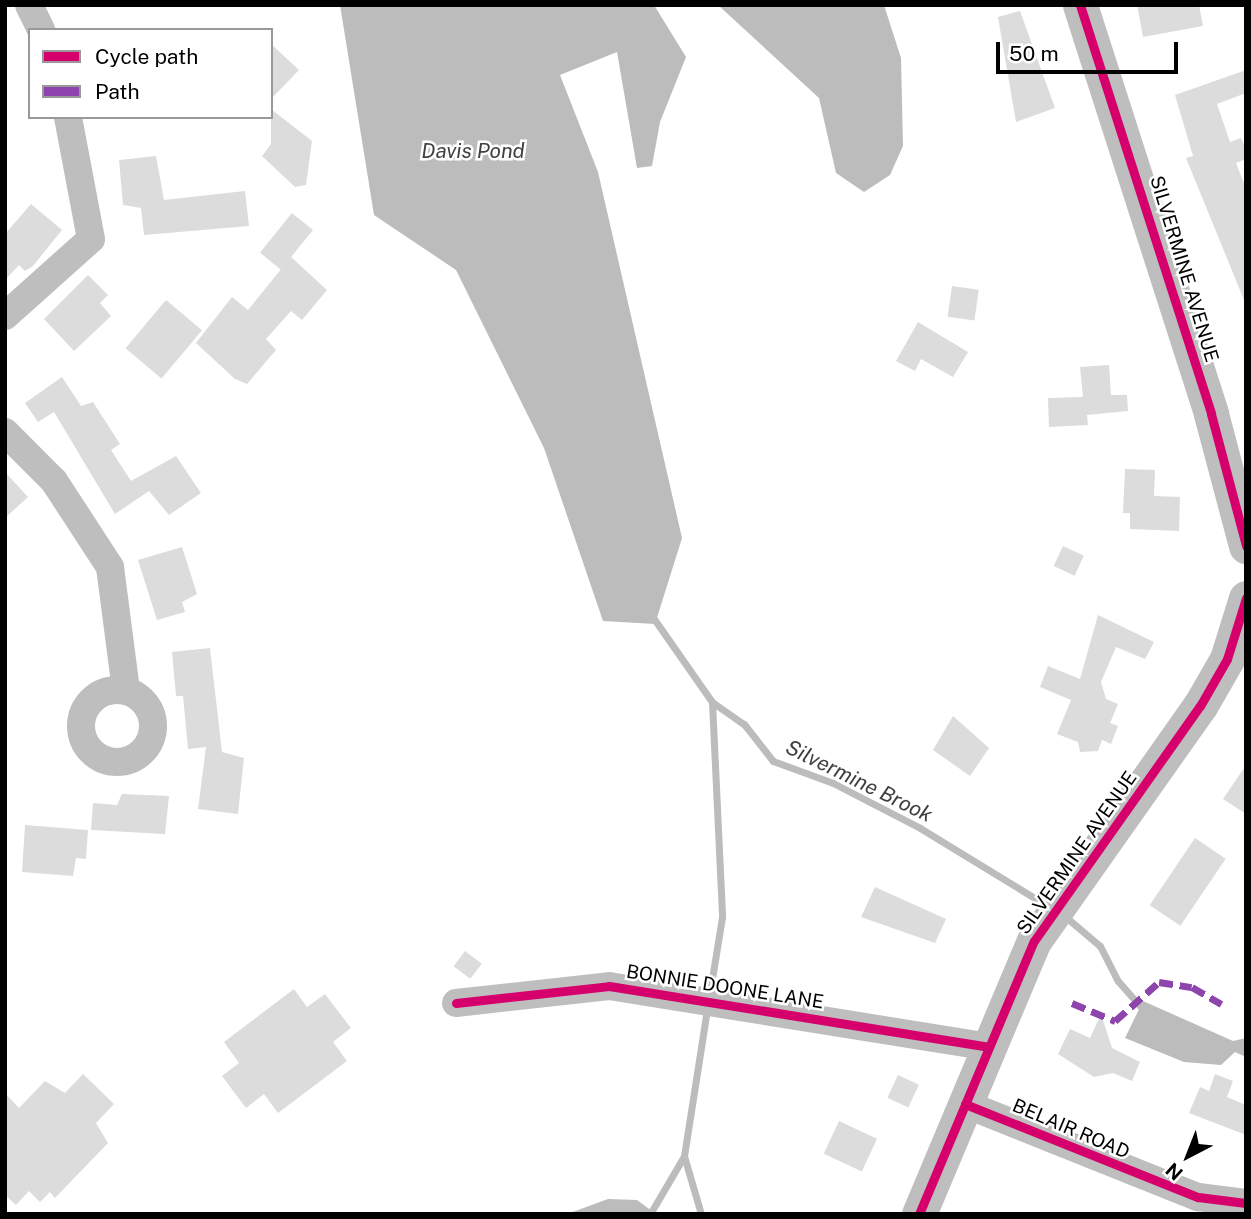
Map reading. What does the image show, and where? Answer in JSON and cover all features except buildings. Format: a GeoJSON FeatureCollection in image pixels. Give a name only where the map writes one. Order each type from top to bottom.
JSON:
{"type":"FeatureCollection","features":[{"type":"Feature","properties":{"kind":"street"},"geometry":{"type":"LineString","coordinates":[[29,5],[40,28]]}},
{"type":"Feature","properties":{"kind":"street","name":"SILVERMINE AVENUE"},"geometry":{"type":"LineString","coordinates":[[1080,5],[1246,544]]}},
{"type":"Feature","properties":{"kind":"street"},"geometry":{"type":"LineString","coordinates":[[5,316],[91,239],[68,119]]}},
{"type":"Feature","properties":{"kind":"street"},"geometry":{"type":"LineString","coordinates":[[5,432],[54,481],[110,567],[126,691]]}},
{"type":"Feature","properties":{"kind":"street","name":"SILVERMINE AVENUE"},"geometry":{"type":"LineString","coordinates":[[919,1214],[1034,941],[1215,681],[1246,598]]}},
{"type":"Feature","properties":{"kind":"street","name":"BONNIE DOONE LANE"},"geometry":{"type":"LineString","coordinates":[[456,1003],[582,987],[636,989],[988,1047]]}},
{"type":"Feature","properties":{"kind":"street","name":"BELAIR ROAD"},"geometry":{"type":"LineString","coordinates":[[965,1104],[1198,1197],[1246,1203]]}},
{"type":"Feature","properties":{"kind":"water","name":"Davis Pond"},"geometry":{"type":"Polygon","coordinates":[[[340,5],[654,5],[686,57],[660,122],[652,166],[637,168],[617,52],[560,75],[598,172],[682,538],[655,624],[603,621],[544,448],[456,270],[374,215],[340,5]]]}},
{"type":"Feature","properties":{"kind":"water"},"geometry":{"type":"Polygon","coordinates":[[[718,5],[884,5],[901,58],[903,146],[890,175],[864,192],[836,173],[819,98],[718,5]]]}},
{"type":"Feature","properties":{"kind":"water"},"geometry":{"type":"Polygon","coordinates":[[[1143,1001],[1233,1041],[1246,1038],[1246,1057],[1235,1052],[1221,1065],[1184,1062],[1125,1038],[1143,1001]]]}},
{"type":"Feature","properties":{"kind":"water"},"geometry":{"type":"Polygon","coordinates":[[[608,1199],[637,1200],[656,1214],[567,1214],[608,1199]]]}},
{"type":"Feature","properties":{"kind":"waterway"},"geometry":{"type":"LineString","coordinates":[[652,616],[712,702],[722,917],[709,997]]}},
{"type":"Feature","properties":{"kind":"waterway","name":"Silvermine Brook"},"geometry":{"type":"LineString","coordinates":[[712,702],[744,724],[773,761],[833,783],[920,828],[1038,900]]}},
{"type":"Feature","properties":{"kind":"waterway","name":"Silvermine Brook"},"geometry":{"type":"LineString","coordinates":[[1067,918],[1100,946],[1118,981],[1147,1014]]}},
{"type":"Feature","properties":{"kind":"waterway"},"geometry":{"type":"LineString","coordinates":[[701,1214],[684,1156],[707,1009]]}},
{"type":"Feature","properties":{"kind":"waterway"},"geometry":{"type":"LineString","coordinates":[[650,1214],[684,1156]]}},
{"type":"Feature","properties":{"kind":"marked path"},"geometry":{"type":"LineString","coordinates":[[1072,1003],[1115,1021],[1159,982],[1192,987],[1221,1004]]}},
{"type":"Feature","properties":{"kind":"cycle path"},"geometry":{"type":"LineString","coordinates":[[1080,5],[1211,414],[1246,546]]}},
{"type":"Feature","properties":{"kind":"cycle path"},"geometry":{"type":"LineString","coordinates":[[919,1214],[1034,941],[1200,706],[1227,659],[1246,598]]}},
{"type":"Feature","properties":{"kind":"cycle path"},"geometry":{"type":"LineString","coordinates":[[456,1003],[609,986],[988,1047]]}},
{"type":"Feature","properties":{"kind":"cycle path"},"geometry":{"type":"LineString","coordinates":[[965,1104],[1198,1197],[1246,1203]]}}]}
